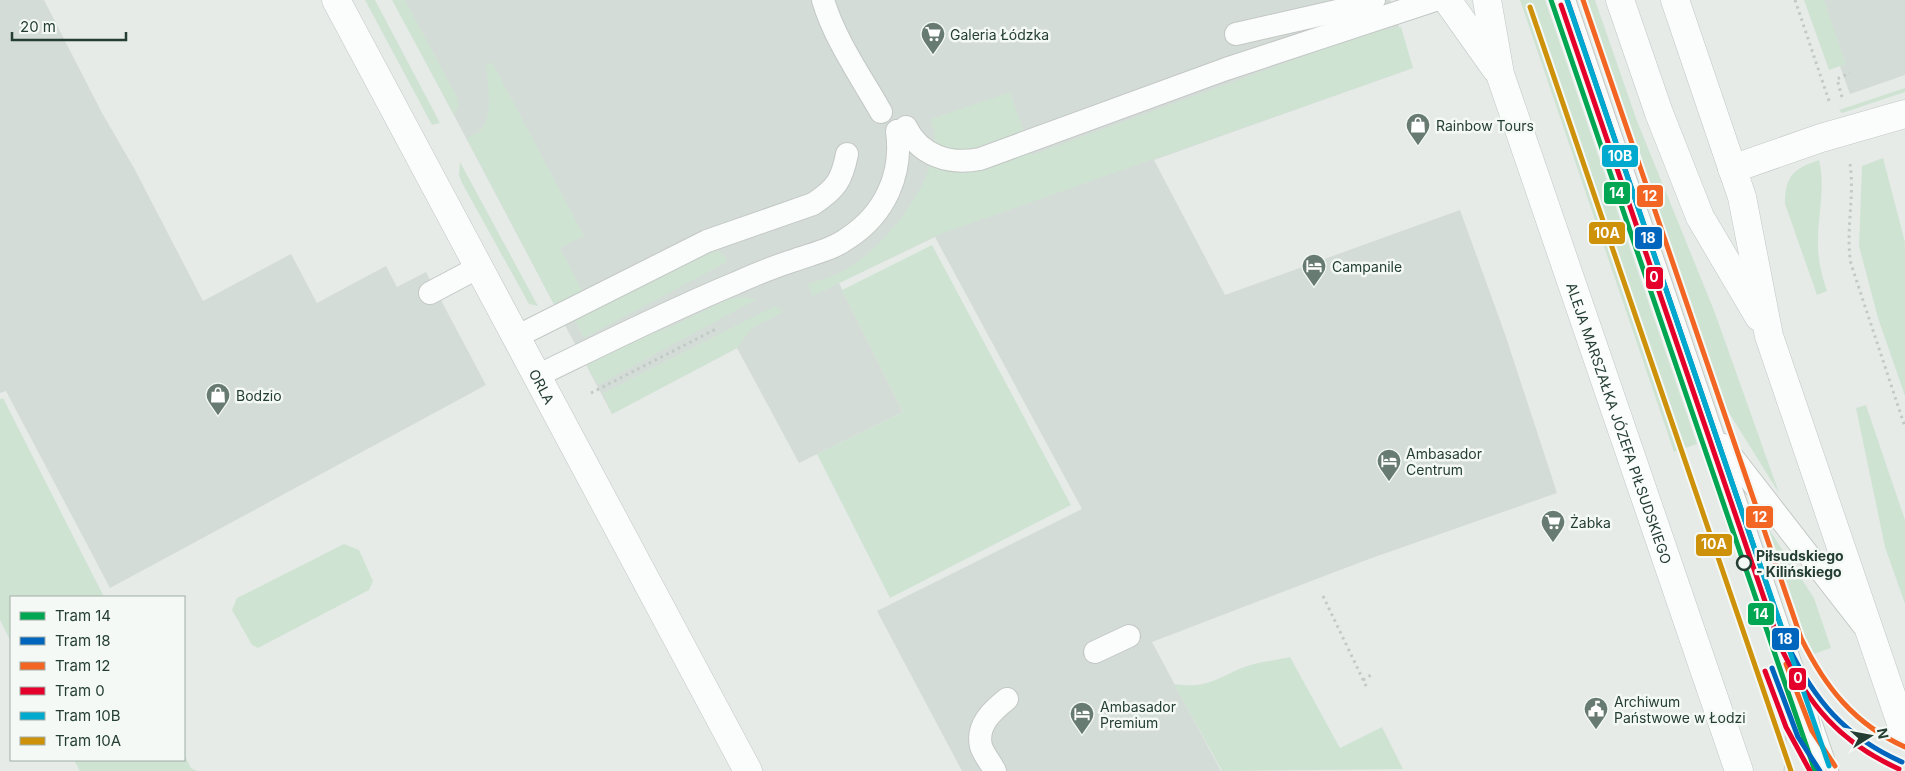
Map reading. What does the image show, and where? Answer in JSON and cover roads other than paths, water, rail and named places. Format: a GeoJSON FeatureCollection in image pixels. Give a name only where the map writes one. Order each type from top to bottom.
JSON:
{"type":"FeatureCollection","features":[{"type":"Feature","properties":{"kind":"main road","name":"ORLA"},"geometry":{"type":"LineString","coordinates":[[336,0],[748,771]]}},
{"type":"Feature","properties":{"kind":"main road","name":"ALEJA MARSZAŁKA JÓZEFA PIŁSUDSKIEGO"},"geometry":{"type":"LineString","coordinates":[[1447,0],[1500,74]]}},
{"type":"Feature","properties":{"kind":"main road","name":"ALEJA MARSZAŁKA JÓZEFA PIŁSUDSKIEGO"},"geometry":{"type":"LineString","coordinates":[[1487,0],[1500,74],[1739,771]]}},
{"type":"Feature","properties":{"kind":"main road"},"geometry":{"type":"LineString","coordinates":[[1620,0],[1659,113],[1700,216],[1769,336]]}},
{"type":"Feature","properties":{"kind":"main road"},"geometry":{"type":"LineString","coordinates":[[1675,0],[1742,197],[1769,336],[1905,735]]}},
{"type":"Feature","properties":{"kind":"main road"},"geometry":{"type":"LineString","coordinates":[[1732,169],[1821,138],[1905,114]]}},
{"type":"Feature","properties":{"kind":"lane"},"geometry":{"type":"LineString","coordinates":[[824,0],[829,18],[840,40],[881,112]]}},
{"type":"Feature","properties":{"kind":"lane"},"geometry":{"type":"LineString","coordinates":[[1236,34],[1337,11],[1374,0]]}},
{"type":"Feature","properties":{"kind":"lane"},"geometry":{"type":"LineString","coordinates":[[537,376],[695,300],[771,268],[829,248],[848,238],[881,206],[892,186],[899,161],[901,129],[920,147],[944,159],[964,162],[980,160],[1226,69],[1435,0]]}},
{"type":"Feature","properties":{"kind":"lane"},"geometry":{"type":"LineString","coordinates":[[1564,0],[1827,771]]}},
{"type":"Feature","properties":{"kind":"lane"},"geometry":{"type":"LineString","coordinates":[[516,337],[707,242],[813,204],[828,195],[841,180],[847,154]]}},
{"type":"Feature","properties":{"kind":"lane"},"geometry":{"type":"LineString","coordinates":[[430,293],[479,267]]}},
{"type":"Feature","properties":{"kind":"lane"},"geometry":{"type":"LineString","coordinates":[[1711,430],[1872,635]]}},
{"type":"Feature","properties":{"kind":"lane"},"geometry":{"type":"LineString","coordinates":[[1095,652],[1128,636]]}},
{"type":"Feature","properties":{"kind":"lane"},"geometry":{"type":"LineString","coordinates":[[995,771],[981,746],[981,736],[984,722],[992,710],[1007,699]]}},
{"type":"Feature","properties":{"kind":"tram line","name":"14"},"geometry":{"type":"LineString","coordinates":[[1551,0],[1815,771]]}},
{"type":"Feature","properties":{"kind":"tram line","name":"10B"},"geometry":{"type":"LineString","coordinates":[[1567,0],[1829,766]]}},
{"type":"Feature","properties":{"kind":"tram line","name":"12"},"geometry":{"type":"LineString","coordinates":[[1583,0],[1801,638],[1820,672],[1843,702],[1871,727],[1905,747]]}},
{"type":"Feature","properties":{"kind":"tram line","name":"18"},"geometry":{"type":"LineString","coordinates":[[1568,2],[1787,644],[1820,700],[1833,715],[1864,741],[1902,762]]}},
{"type":"Feature","properties":{"kind":"tram line","name":"0"},"geometry":{"type":"LineString","coordinates":[[1561,5],[1781,648],[1803,687],[1828,720],[1859,747],[1899,769]]}},
{"type":"Feature","properties":{"kind":"tram line","name":"10A"},"geometry":{"type":"LineString","coordinates":[[1530,7],[1791,771]]}},
{"type":"Feature","properties":{"kind":"tram line"},"geometry":{"type":"LineString","coordinates":[[1774,653],[1785,712],[1784,771]]}},
{"type":"Feature","properties":{"kind":"tram line","name":"12"},"geometry":{"type":"LineString","coordinates":[[1786,664],[1812,731],[1835,766]]}},
{"type":"Feature","properties":{"kind":"tram line","name":"18"},"geometry":{"type":"LineString","coordinates":[[1772,668],[1798,737],[1820,771]]}},
{"type":"Feature","properties":{"kind":"tram line","name":"0"},"geometry":{"type":"LineString","coordinates":[[1765,671],[1786,727],[1810,771]]}},
{"type":"Feature","properties":{"kind":"tram line"},"geometry":{"type":"LineString","coordinates":[[1816,705],[1826,753],[1826,771]]}},
{"type":"Feature","properties":{"kind":"place","name":"Galeria Łódzka"},"geometry":{"type":"Point","coordinates":[933,55]}},
{"type":"Feature","properties":{"kind":"place","name":"Rainbow Tours"},"geometry":{"type":"Point","coordinates":[1418,146]}},
{"type":"Feature","properties":{"kind":"place","name":"Campanile"},"geometry":{"type":"Point","coordinates":[1314,287]}},
{"type":"Feature","properties":{"kind":"place","name":"Bodzio"},"geometry":{"type":"Point","coordinates":[218,416]}},
{"type":"Feature","properties":{"kind":"place","name":"Ambasador Centrum"},"geometry":{"type":"Point","coordinates":[1389,482]}},
{"type":"Feature","properties":{"kind":"place","name":"Żabka"},"geometry":{"type":"Point","coordinates":[1553,543]}},
{"type":"Feature","properties":{"kind":"place","name":"Piłsudskiego - Kilińskiego"},"geometry":{"type":"Point","coordinates":[1744,563]}},
{"type":"Feature","properties":{"kind":"place","name":"Archiwum Państwowe w Łodzi"},"geometry":{"type":"Point","coordinates":[1596,730]}},
{"type":"Feature","properties":{"kind":"place","name":"Ambasador Premium"},"geometry":{"type":"Point","coordinates":[1082,735]}}]}
